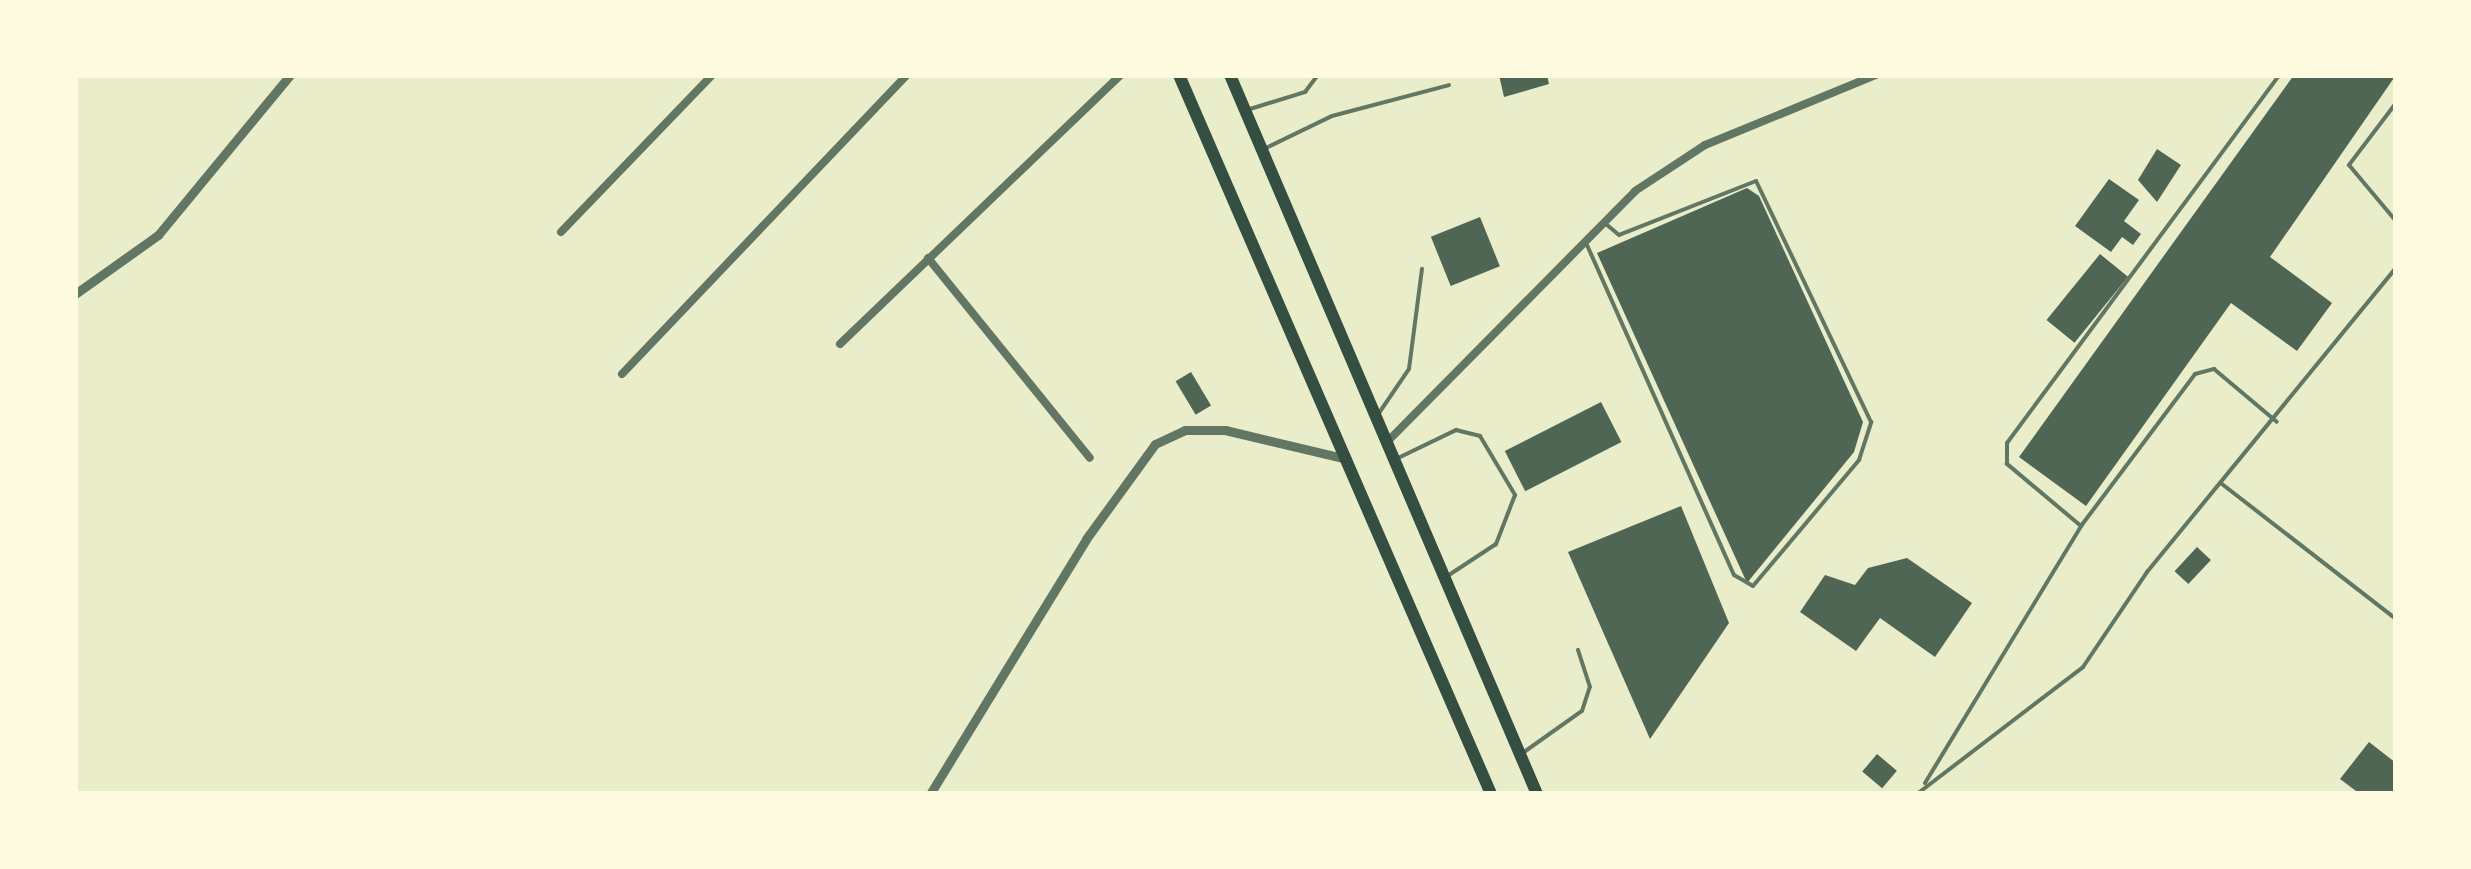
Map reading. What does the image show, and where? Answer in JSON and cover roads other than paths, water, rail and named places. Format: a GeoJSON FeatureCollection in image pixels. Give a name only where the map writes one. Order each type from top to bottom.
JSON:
{"type":"FeatureCollection","features":[{"type":"Feature","properties":{"kind":"highway"},"geometry":{"type":"LineString","coordinates":[[1179,75],[1491,794]]}},
{"type":"Feature","properties":{"kind":"highway"},"geometry":{"type":"LineString","coordinates":[[1230,75],[1537,794]]}},
{"type":"Feature","properties":{"kind":"street"},"geometry":{"type":"LineString","coordinates":[[75,294],[158,236],[290,75]]}},
{"type":"Feature","properties":{"kind":"street"},"geometry":{"type":"LineString","coordinates":[[561,232],[712,75]]}},
{"type":"Feature","properties":{"kind":"street"},"geometry":{"type":"LineString","coordinates":[[622,374],[907,75]]}},
{"type":"Feature","properties":{"kind":"street"},"geometry":{"type":"LineString","coordinates":[[840,344],[1121,75]]}},
{"type":"Feature","properties":{"kind":"street"},"geometry":{"type":"LineString","coordinates":[[1388,441],[1584,240],[1705,145],[1876,75]]}},
{"type":"Feature","properties":{"kind":"street"},"geometry":{"type":"LineString","coordinates":[[928,258],[1090,458]]}},
{"type":"Feature","properties":{"kind":"street"},"geometry":{"type":"LineString","coordinates":[[930,794],[1086,539],[1155,444],[1185,430],[1225,430],[1346,459]]}},
{"type":"Feature","properties":{"kind":"lane"},"geometry":{"type":"LineString","coordinates":[[1245,110],[1305,92],[1318,75]]}},
{"type":"Feature","properties":{"kind":"lane"},"geometry":{"type":"LineString","coordinates":[[2081,526],[2007,464],[2007,443],[2279,75]]}},
{"type":"Feature","properties":{"kind":"lane"},"geometry":{"type":"LineString","coordinates":[[1262,150],[1332,116],[1448,85]]}},
{"type":"Feature","properties":{"kind":"lane"},"geometry":{"type":"LineString","coordinates":[[2396,102],[2349,165],[2396,221]]}},
{"type":"Feature","properties":{"kind":"lane"},"geometry":{"type":"LineString","coordinates":[[1584,240],[1734,575],[1754,586],[1859,460],[1871,422],[1756,182],[1619,235],[1604,222]]}},
{"type":"Feature","properties":{"kind":"lane"},"geometry":{"type":"LineString","coordinates":[[1924,784],[2083,668],[2222,484],[2277,422],[2396,268]]}},
{"type":"Feature","properties":{"kind":"lane"},"geometry":{"type":"LineString","coordinates":[[1377,415],[1409,369],[1422,269]]}},
{"type":"Feature","properties":{"kind":"lane"},"geometry":{"type":"LineString","coordinates":[[1918,794],[2081,526],[2204,367],[2277,422]]}},
{"type":"Feature","properties":{"kind":"lane"},"geometry":{"type":"LineString","coordinates":[[1396,459],[1456,430],[1480,436],[1515,495],[1496,544],[1446,577]]}},
{"type":"Feature","properties":{"kind":"lane"},"geometry":{"type":"LineString","coordinates":[[2222,484],[2396,619]]}},
{"type":"Feature","properties":{"kind":"lane"},"geometry":{"type":"LineString","coordinates":[[1520,754],[1582,710],[1590,687],[1578,650]]}}]}
